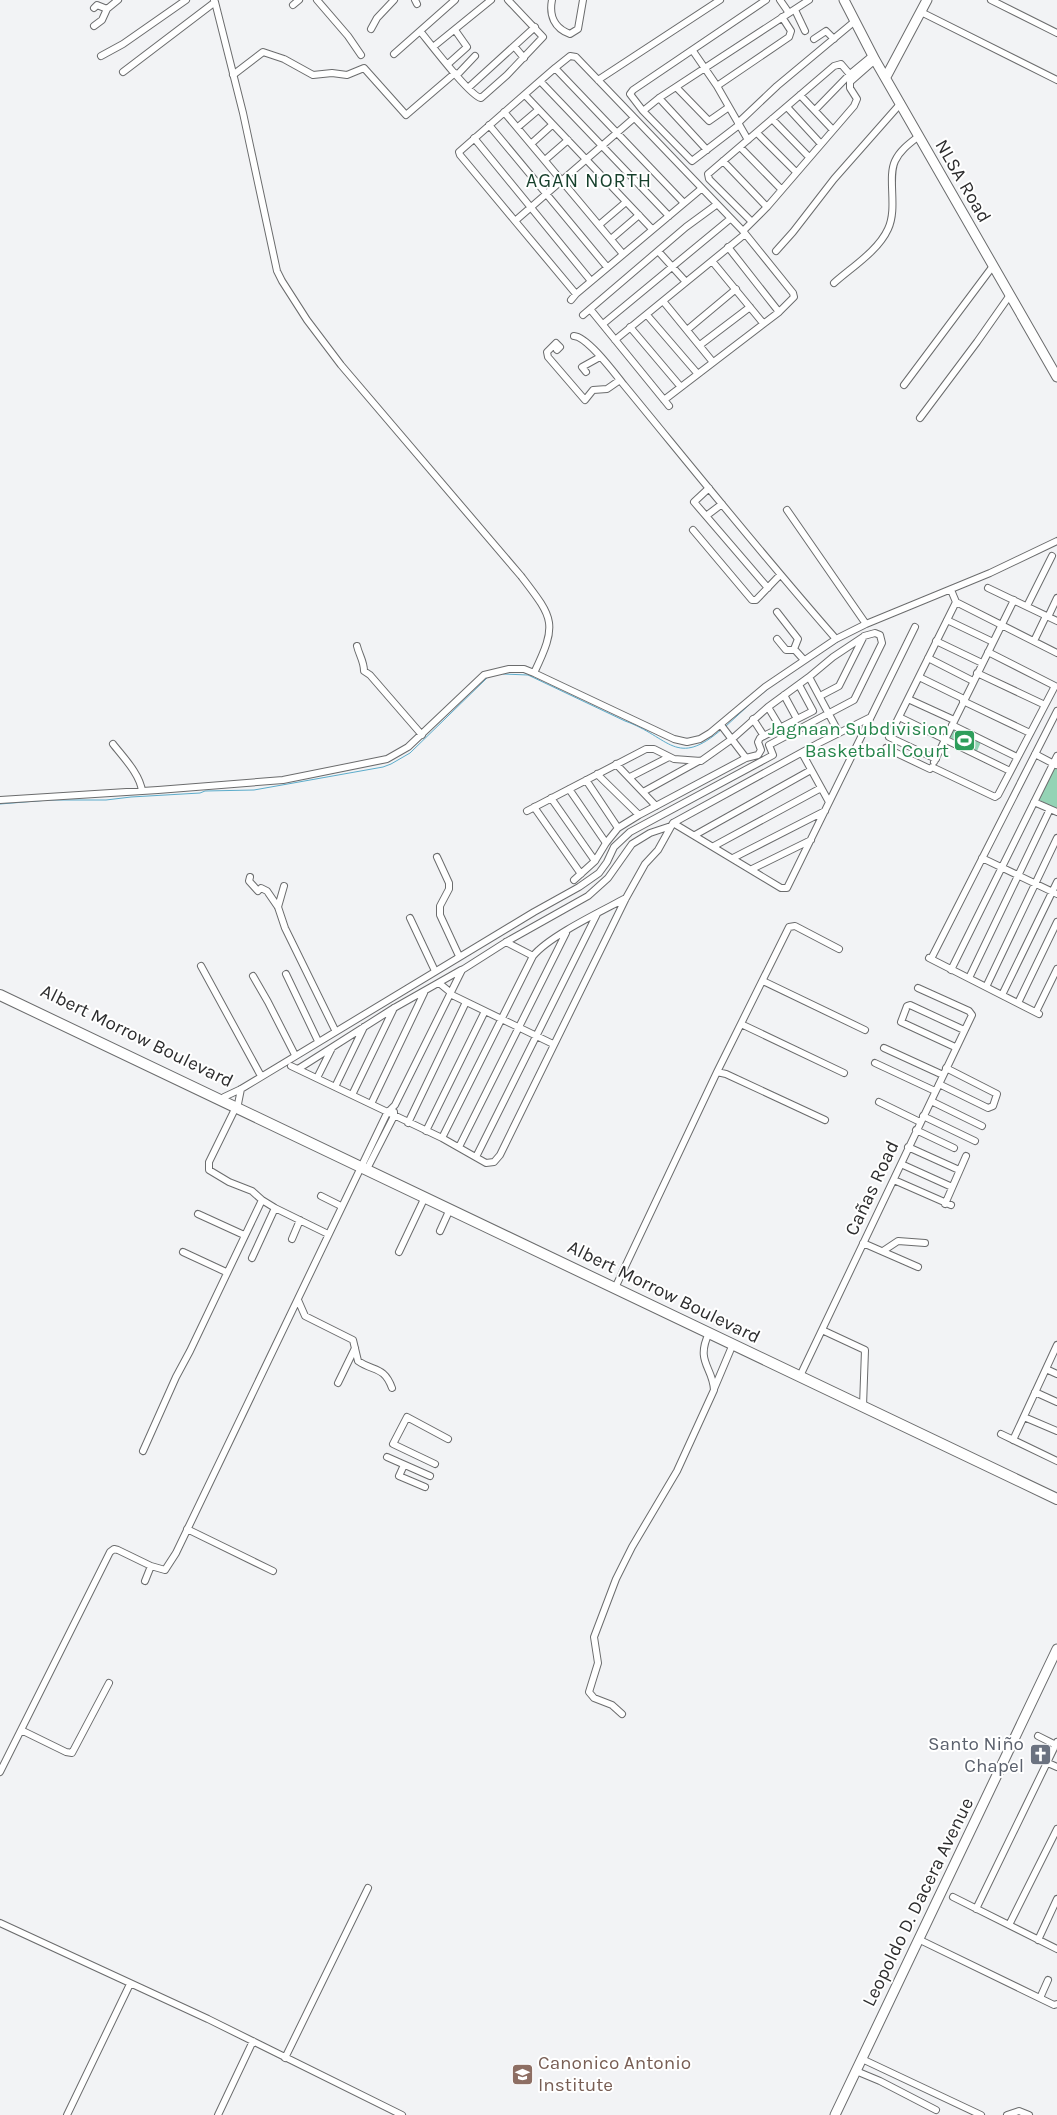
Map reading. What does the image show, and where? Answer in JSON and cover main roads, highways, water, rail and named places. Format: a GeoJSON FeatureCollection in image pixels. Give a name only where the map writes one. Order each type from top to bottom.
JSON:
{"type":"FeatureCollection","features":[{"type":"Feature","properties":{"kind":"highway","name":"Albert Morrow Boulevard"},"geometry":{"type":"LineString","coordinates":[[0,989],[224,1097],[236,1106]]}},
{"type":"Feature","properties":{"kind":"highway","name":"Albert Morrow Boulevard"},"geometry":{"type":"LineString","coordinates":[[0,995],[1057,1499]]}},
{"type":"Feature","properties":{"kind":"main road","name":"NLSA Road"},"geometry":{"type":"LineString","coordinates":[[844,0],[874,57],[1057,376]]}},
{"type":"Feature","properties":{"kind":"main road"},"geometry":{"type":"LineString","coordinates":[[886,78],[927,0]]}},
{"type":"Feature","properties":{"kind":"main road","name":"Leopoldo D. Dacera Avenue"},"geometry":{"type":"LineString","coordinates":[[835,2115],[1057,1649]]}},
{"type":"Feature","properties":{"kind":"waterway"},"geometry":{"type":"LineString","coordinates":[[990,576],[1057,544]]}},
{"type":"Feature","properties":{"kind":"waterway"},"geometry":{"type":"LineString","coordinates":[[822,652],[842,639]]}},
{"type":"Feature","properties":{"kind":"waterway"},"geometry":{"type":"LineString","coordinates":[[503,674],[528,675],[640,728],[673,746],[683,748],[694,747],[722,729]]}},
{"type":"Feature","properties":{"kind":"waterway"},"geometry":{"type":"LineString","coordinates":[[0,804],[49,800],[106,800],[200,793],[205,791],[254,790],[383,767],[410,753],[487,678]]}},
{"type":"Feature","properties":{"kind":"waterway"},"geometry":{"type":"LineString","coordinates":[[759,696],[769,688]]}},
{"type":"Feature","properties":{"kind":"waterway"},"geometry":{"type":"LineString","coordinates":[[725,727],[750,704]]}},
{"type":"Feature","properties":{"kind":"place","name":"Jagnaan Subdivision Basketball Court"},"geometry":{"type":"Point","coordinates":[965,740]}},
{"type":"Feature","properties":{"kind":"place","name":"Santo Niño Chapel"},"geometry":{"type":"Point","coordinates":[1040,1755]}},
{"type":"Feature","properties":{"kind":"place","name":"Canonico Antonio Institute"},"geometry":{"type":"Point","coordinates":[522,2074]}},
{"type":"Feature","properties":{"kind":"district","name":"AGAN NORTH"},"geometry":{"type":"Point","coordinates":[589,180]}}]}
